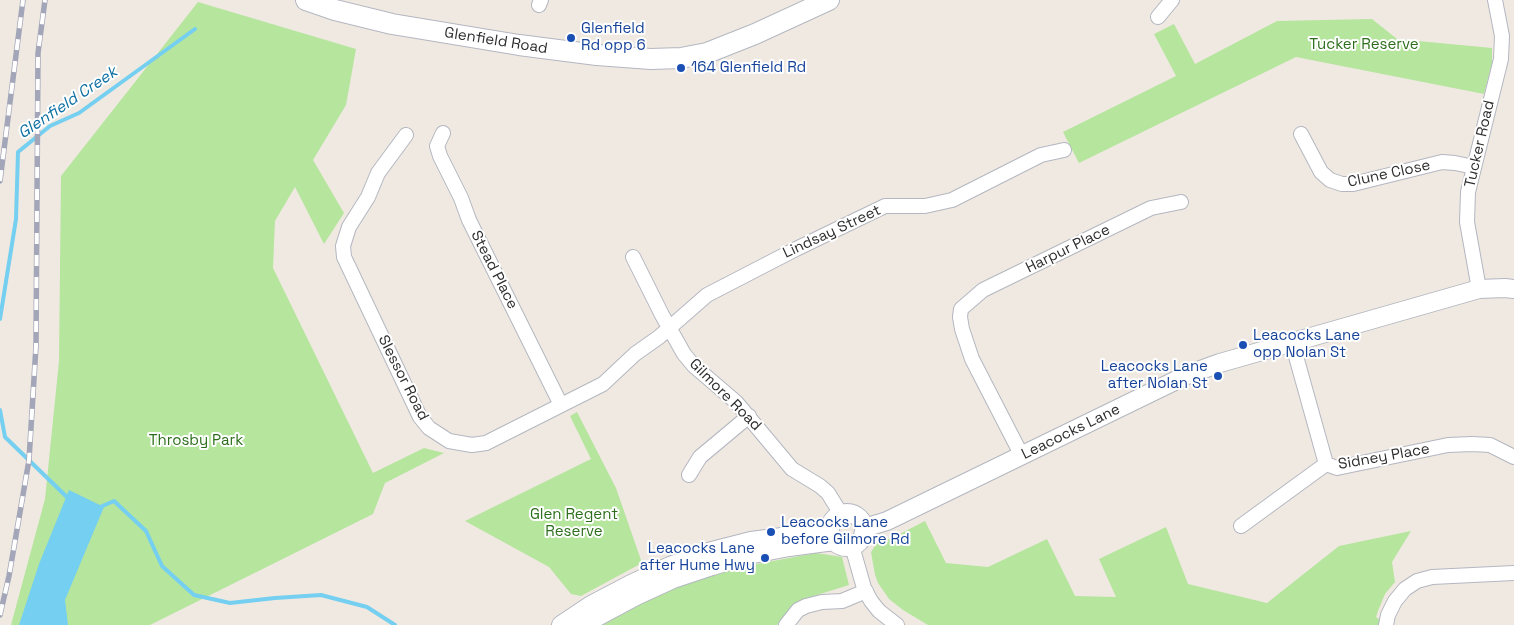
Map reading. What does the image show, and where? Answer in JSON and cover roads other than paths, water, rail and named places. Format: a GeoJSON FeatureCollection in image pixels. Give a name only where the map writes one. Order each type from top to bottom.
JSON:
{"type":"FeatureCollection","features":[{"type":"Feature","properties":{"kind":"main road","name":"Glenfield Road"},"geometry":{"type":"LineString","coordinates":[[306,0],[335,10],[392,24],[519,45],[598,55],[651,59],[681,58],[707,53],[755,34],[829,0]]}},
{"type":"Feature","properties":{"kind":"street"},"geometry":{"type":"LineString","coordinates":[[1158,17],[1172,0]]}},
{"type":"Feature","properties":{"kind":"street","name":"Tucker Road"},"geometry":{"type":"LineString","coordinates":[[1479,289],[1467,222],[1468,192],[1501,59],[1502,36],[1496,0]]}},
{"type":"Feature","properties":{"kind":"street","name":"Stead Place"},"geometry":{"type":"LineString","coordinates":[[443,133],[437,146],[440,156],[461,198],[468,220],[562,405]]}},
{"type":"Feature","properties":{"kind":"street","name":"Clune Close"},"geometry":{"type":"LineString","coordinates":[[1301,134],[1321,172],[1330,180],[1342,184],[1353,184],[1442,162],[1474,167]]}},
{"type":"Feature","properties":{"kind":"street","name":"Slessor Road"},"geometry":{"type":"LineString","coordinates":[[406,135],[378,173],[368,198],[349,227],[343,246],[344,257],[420,417],[429,428],[449,441],[472,445],[486,443],[603,384],[635,354],[669,329]]}},
{"type":"Feature","properties":{"kind":"street","name":"Lindsay Street"},"geometry":{"type":"LineString","coordinates":[[669,329],[707,295],[723,285],[873,211],[885,206],[925,206],[952,200],[1041,155],[1064,150]]}},
{"type":"Feature","properties":{"kind":"street","name":"Harpur Place"},"geometry":{"type":"LineString","coordinates":[[1022,456],[972,359],[962,329],[961,309],[983,290],[1151,208],[1180,202]]}},
{"type":"Feature","properties":{"kind":"street","name":"Gilmore Road"},"geometry":{"type":"LineString","coordinates":[[634,257],[669,329],[684,354],[694,366],[736,402],[792,470],[820,486],[828,493],[835,527]]}},
{"type":"Feature","properties":{"kind":"street","name":"Leacocks Lane"},"geometry":{"type":"LineString","coordinates":[[864,528],[887,521],[1187,374],[1479,289],[1505,288],[1514,290]]}},
{"type":"Feature","properties":{"kind":"street"},"geometry":{"type":"LineString","coordinates":[[1292,342],[1326,464]]}},
{"type":"Feature","properties":{"kind":"street"},"geometry":{"type":"LineString","coordinates":[[689,474],[700,457],[749,416]]}},
{"type":"Feature","properties":{"kind":"street","name":"Sidney Place"},"geometry":{"type":"LineString","coordinates":[[1240,526],[1326,464],[1337,468],[1448,445],[1472,444],[1490,445],[1514,457]]}},
{"type":"Feature","properties":{"kind":"street"},"geometry":{"type":"LineString","coordinates":[[582,625],[636,596],[673,579],[753,554],[789,547],[835,527],[850,513],[861,520],[864,528],[860,540],[852,546],[844,546],[835,527]]}},
{"type":"Feature","properties":{"kind":"street"},"geometry":{"type":"LineString","coordinates":[[561,625],[585,609],[631,584],[670,566],[751,540],[813,533],[835,527]]}},
{"type":"Feature","properties":{"kind":"street"},"geometry":{"type":"LineString","coordinates":[[852,546],[871,601],[879,611],[897,625]]}},
{"type":"Feature","properties":{"kind":"street"},"geometry":{"type":"LineString","coordinates":[[1386,625],[1388,615],[1395,600],[1405,589],[1417,582],[1432,577],[1514,573]]}},
{"type":"Feature","properties":{"kind":"street"},"geometry":{"type":"LineString","coordinates":[[786,625],[798,610],[806,606],[822,602],[842,601],[866,591]]}},
{"type":"Feature","properties":{"kind":"water"},"geometry":{"type":"Polygon","coordinates":[[[69,490],[104,507],[65,600],[68,625],[19,625],[39,564],[69,490]]]}},
{"type":"Feature","properties":{"kind":"waterway","name":"Glenfield Creek"},"geometry":{"type":"LineString","coordinates":[[0,319],[16,219],[18,152],[50,126],[79,113],[195,29]]}},
{"type":"Feature","properties":{"kind":"waterway","name":"Glenfield Creek"},"geometry":{"type":"LineString","coordinates":[[0,410],[5,437],[70,500]]}},
{"type":"Feature","properties":{"kind":"waterway"},"geometry":{"type":"LineString","coordinates":[[100,507],[114,501],[146,531],[162,566],[194,595],[230,603],[321,595],[367,607],[395,625]]}},
{"type":"Feature","properties":{"kind":"railway"},"geometry":{"type":"LineString","coordinates":[[0,181],[23,0]]}},
{"type":"Feature","properties":{"kind":"railway"},"geometry":{"type":"LineString","coordinates":[[0,615],[9,576],[29,460],[36,346],[38,53],[45,0]]}},
{"type":"Feature","properties":{"kind":"place","name":"Glenfield Rd opp 6"},"geometry":{"type":"Point","coordinates":[571,38]}},
{"type":"Feature","properties":{"kind":"place","name":"164 Glenfield Rd"},"geometry":{"type":"Point","coordinates":[681,68]}},
{"type":"Feature","properties":{"kind":"place","name":"Leacocks Lane opp Nolan St"},"geometry":{"type":"Point","coordinates":[1243,345]}},
{"type":"Feature","properties":{"kind":"place","name":"Leacocks Lane after Nolan St"},"geometry":{"type":"Point","coordinates":[1218,376]}},
{"type":"Feature","properties":{"kind":"place","name":"Leacocks Lane before Gilmore Rd"},"geometry":{"type":"Point","coordinates":[771,532]}},
{"type":"Feature","properties":{"kind":"place","name":"Leacocks Lane after Hume Hwy"},"geometry":{"type":"Point","coordinates":[765,558]}},
{"type":"Feature","properties":{"kind":"park label","name":"Tucker Reserve"},"geometry":{"type":"Point","coordinates":[1364,45]}},
{"type":"Feature","properties":{"kind":"park label","name":"Throsby Park"},"geometry":{"type":"Point","coordinates":[196,441]}},
{"type":"Feature","properties":{"kind":"park label","name":"Glen Regent Reserve"},"geometry":{"type":"Point","coordinates":[574,524]}}]}
